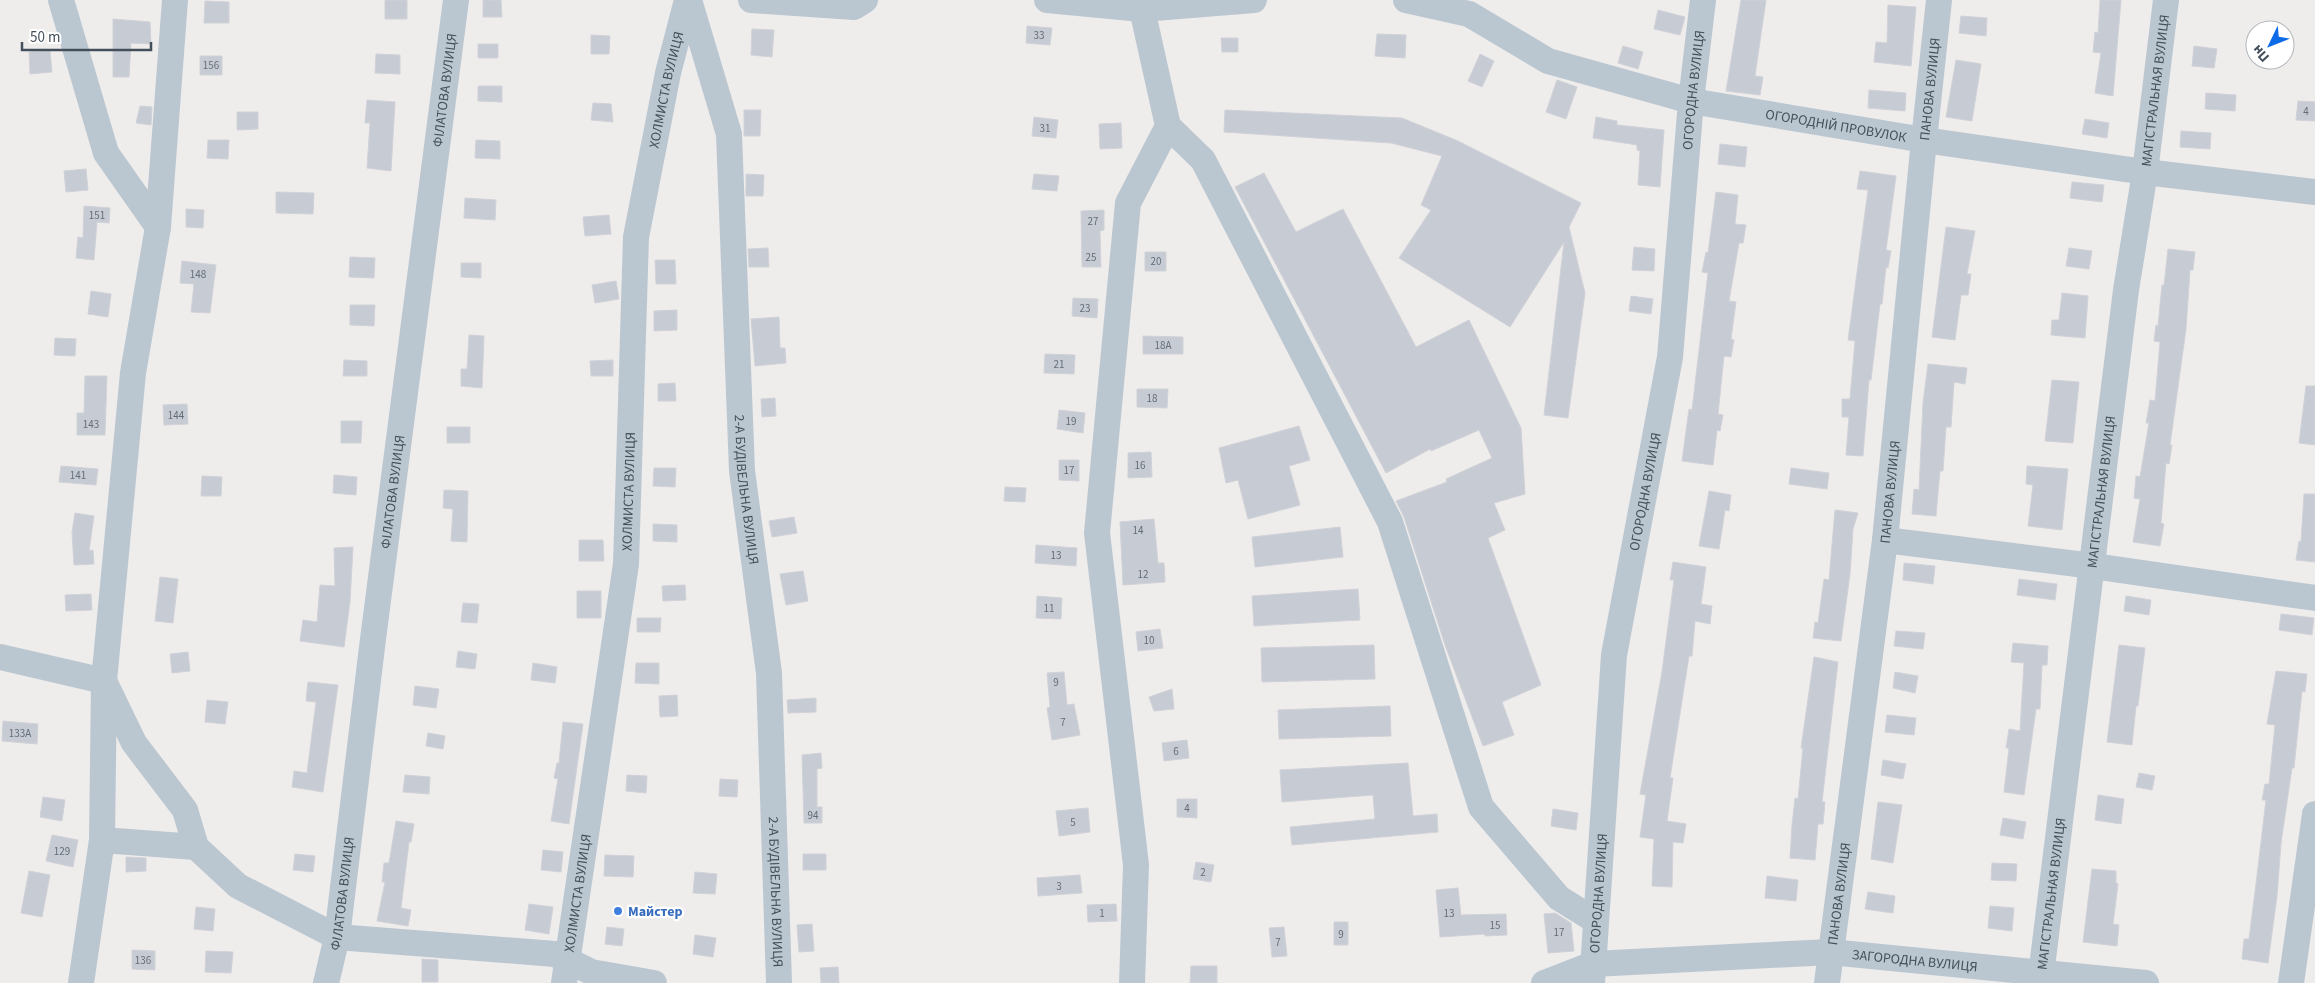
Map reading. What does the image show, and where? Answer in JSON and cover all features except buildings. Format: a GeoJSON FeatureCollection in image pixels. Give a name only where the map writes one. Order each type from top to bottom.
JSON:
{"type":"FeatureCollection","features":[{"type":"Feature","properties":{"kind":"street"},"geometry":{"type":"LineString","coordinates":[[61,0],[106,153],[158,227]]}},
{"type":"Feature","properties":{"kind":"street"},"geometry":{"type":"LineString","coordinates":[[81,983],[102,840],[104,681],[133,373],[158,227],[175,0]]}},
{"type":"Feature","properties":{"kind":"street","name":"ФІЛАТОВА ВУЛИЦЯ"},"geometry":{"type":"LineString","coordinates":[[326,983],[338,937],[373,638],[456,0]]}},
{"type":"Feature","properties":{"kind":"street","name":"ХОЛМИСТА ВУЛИЦЯ"},"geometry":{"type":"LineString","coordinates":[[566,972],[626,564],[636,237],[668,72],[688,0]]}},
{"type":"Feature","properties":{"kind":"street","name":"2-А БУДІВЕЛЬНА ВУЛИЦЯ"},"geometry":{"type":"LineString","coordinates":[[688,0],[729,134],[742,471],[770,673],[779,983]]}},
{"type":"Feature","properties":{"kind":"street"},"geometry":{"type":"LineString","coordinates":[[751,0],[854,7],[865,0]]}},
{"type":"Feature","properties":{"kind":"street"},"geometry":{"type":"LineString","coordinates":[[1047,0],[1142,9],[1254,0]]}},
{"type":"Feature","properties":{"kind":"street","name":"ОГОРОДНІЙ ПРОВУЛОК"},"geometry":{"type":"LineString","coordinates":[[1406,0],[1469,14],[1548,61],[1691,101],[1924,140],[2145,172],[2315,192]]}},
{"type":"Feature","properties":{"kind":"street","name":"ОГОРОДНА ВУЛИЦЯ"},"geometry":{"type":"LineString","coordinates":[[1593,973],[1614,655],[1670,357],[1691,101],[1703,0]]}},
{"type":"Feature","properties":{"kind":"street","name":"ПАНОВА ВУЛИЦЯ"},"geometry":{"type":"LineString","coordinates":[[1827,983],[1885,540],[1924,140],[1940,0]]}},
{"type":"Feature","properties":{"kind":"street","name":"МАГІСТРАЛЬНАЯ ВУЛИЦЯ"},"geometry":{"type":"LineString","coordinates":[[2041,977],[2126,290],[2145,172],[2166,0]]}},
{"type":"Feature","properties":{"kind":"street"},"geometry":{"type":"LineString","coordinates":[[1142,9],[1168,126],[1203,160],[1390,522],[1481,807],[1559,898],[1596,921]]}},
{"type":"Feature","properties":{"kind":"street"},"geometry":{"type":"LineString","coordinates":[[1132,983],[1136,866],[1097,533],[1128,203],[1168,126]]}},
{"type":"Feature","properties":{"kind":"street"},"geometry":{"type":"LineString","coordinates":[[1885,540],[2093,566],[2315,598]]}},
{"type":"Feature","properties":{"kind":"street"},"geometry":{"type":"LineString","coordinates":[[0,657],[104,681]]}},
{"type":"Feature","properties":{"kind":"street"},"geometry":{"type":"LineString","coordinates":[[104,681],[134,743],[185,810],[196,847],[238,886],[338,937],[555,954],[566,972],[591,972],[654,983]]}},
{"type":"Feature","properties":{"kind":"street"},"geometry":{"type":"LineString","coordinates":[[2291,983],[2315,814]]}},
{"type":"Feature","properties":{"kind":"street"},"geometry":{"type":"LineString","coordinates":[[102,840],[196,847]]}},
{"type":"Feature","properties":{"kind":"street","name":"ЗАГОРОДНА ВУЛИЦЯ"},"geometry":{"type":"LineString","coordinates":[[1544,983],[1593,973],[1830,952],[2041,977],[2146,983]]}},
{"type":"Feature","properties":{"kind":"place","name":"Майстер"},"geometry":{"type":"Point","coordinates":[618,911]}}]}
